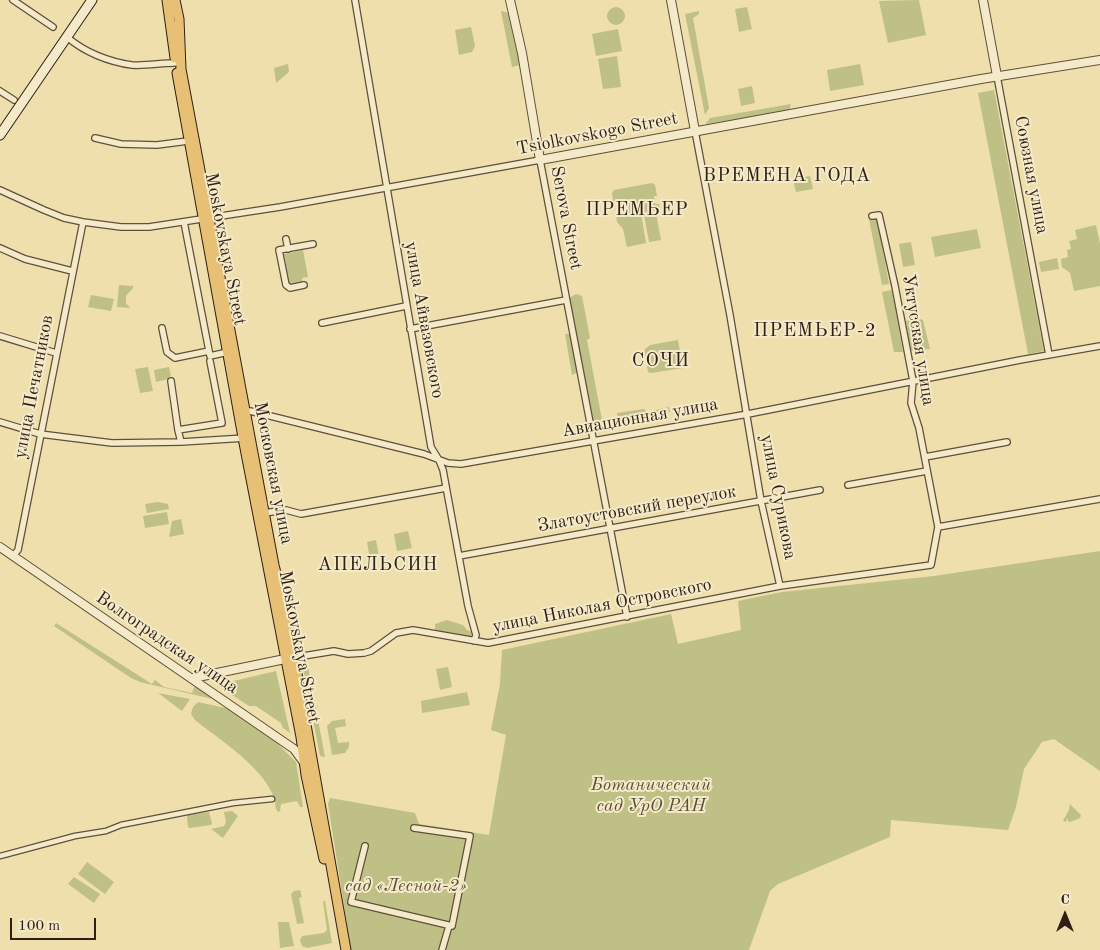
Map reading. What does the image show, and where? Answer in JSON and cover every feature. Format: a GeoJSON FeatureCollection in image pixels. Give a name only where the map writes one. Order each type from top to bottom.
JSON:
{"type":"FeatureCollection","features":[{"type":"Feature","properties":{"kind":"main road"},"geometry":{"type":"LineString","coordinates":[[0,136],[92,0]]}},
{"type":"Feature","properties":{"kind":"main road"},"geometry":{"type":"LineString","coordinates":[[167,0],[175,63]]}},
{"type":"Feature","properties":{"kind":"main road","name":"Московская улица"},"geometry":{"type":"LineString","coordinates":[[176,0],[179,18],[181,69],[242,414]]}},
{"type":"Feature","properties":{"kind":"main road"},"geometry":{"type":"LineString","coordinates":[[179,18],[180,0]]}},
{"type":"Feature","properties":{"kind":"main road","name":"Moskovskaya Street"},"geometry":{"type":"LineString","coordinates":[[175,63],[188,141],[206,218],[228,352],[242,414],[309,764],[342,950]]}},
{"type":"Feature","properties":{"kind":"main road","name":"Московская улица"},"geometry":{"type":"LineString","coordinates":[[246,438],[264,512],[276,576],[286,612],[289,658]]}},
{"type":"Feature","properties":{"kind":"street"},"geometry":{"type":"LineString","coordinates":[[13,0],[53,27]]}},
{"type":"Feature","properties":{"kind":"street","name":"улица Айвазовского"},"geometry":{"type":"LineString","coordinates":[[355,0],[431,447],[439,460],[446,488],[468,606],[476,635],[474,641]]}},
{"type":"Feature","properties":{"kind":"street","name":"Serova Street"},"geometry":{"type":"LineString","coordinates":[[510,0],[522,53],[566,300],[627,617]]}},
{"type":"Feature","properties":{"kind":"street"},"geometry":{"type":"LineString","coordinates":[[671,0],[695,131]]}},
{"type":"Feature","properties":{"kind":"street","name":"Союзная улица"},"geometry":{"type":"LineString","coordinates":[[983,0],[1049,355]]}},
{"type":"Feature","properties":{"kind":"street"},"geometry":{"type":"LineString","coordinates":[[67,37],[74,43],[100,57],[132,65],[175,63]]}},
{"type":"Feature","properties":{"kind":"street","name":"Tsiolkovskogo Street"},"geometry":{"type":"LineString","coordinates":[[0,190],[44,210],[82,222],[121,227],[149,227],[264,210],[997,76],[1100,60]]}},
{"type":"Feature","properties":{"kind":"street"},"geometry":{"type":"LineString","coordinates":[[0,91],[14,100]]}},
{"type":"Feature","properties":{"kind":"street","name":"улица Сурикова"},"geometry":{"type":"LineString","coordinates":[[695,131],[718,244],[748,414],[761,501],[780,586]]}},
{"type":"Feature","properties":{"kind":"street"},"geometry":{"type":"LineString","coordinates":[[96,138],[121,144],[157,144],[188,141]]}},
{"type":"Feature","properties":{"kind":"street","name":"Уктусская улица"},"geometry":{"type":"LineString","coordinates":[[872,216],[879,215],[896,286],[913,381],[911,403],[919,428],[938,527],[931,566]]}},
{"type":"Feature","properties":{"kind":"street","name":"улица Печатников"},"geometry":{"type":"LineString","coordinates":[[13,556],[18,550],[82,222]]}},
{"type":"Feature","properties":{"kind":"street"},"geometry":{"type":"LineString","coordinates":[[184,222],[210,356],[228,352]]}},
{"type":"Feature","properties":{"kind":"street"},"geometry":{"type":"LineString","coordinates":[[286,239],[288,249]]}},
{"type":"Feature","properties":{"kind":"street"},"geometry":{"type":"LineString","coordinates":[[304,286],[290,288],[286,285],[280,250],[312,244]]}},
{"type":"Feature","properties":{"kind":"street"},"geometry":{"type":"LineString","coordinates":[[0,248],[25,259],[72,271]]}},
{"type":"Feature","properties":{"kind":"street"},"geometry":{"type":"LineString","coordinates":[[410,329],[554,304],[566,300]]}},
{"type":"Feature","properties":{"kind":"street"},"geometry":{"type":"LineString","coordinates":[[322,324],[406,306]]}},
{"type":"Feature","properties":{"kind":"street"},"geometry":{"type":"LineString","coordinates":[[162,328],[167,352],[175,358],[209,351]]}},
{"type":"Feature","properties":{"kind":"street"},"geometry":{"type":"LineString","coordinates":[[0,336],[56,353]]}},
{"type":"Feature","properties":{"kind":"street","name":"Авиационная улица"},"geometry":{"type":"LineString","coordinates":[[242,414],[250,411],[424,454],[453,464],[593,442],[748,414],[1100,346]]}},
{"type":"Feature","properties":{"kind":"street"},"geometry":{"type":"LineString","coordinates":[[178,430],[222,423],[210,361]]}},
{"type":"Feature","properties":{"kind":"street"},"geometry":{"type":"LineString","coordinates":[[171,381],[181,442]]}},
{"type":"Feature","properties":{"kind":"street"},"geometry":{"type":"LineString","coordinates":[[0,422],[40,434],[112,443],[181,442],[246,438]]}},
{"type":"Feature","properties":{"kind":"street"},"geometry":{"type":"LineString","coordinates":[[925,457],[1008,442]]}},
{"type":"Feature","properties":{"kind":"street"},"geometry":{"type":"LineString","coordinates":[[848,485],[927,471]]}},
{"type":"Feature","properties":{"kind":"street"},"geometry":{"type":"LineString","coordinates":[[264,512],[286,510],[301,514],[446,488]]}},
{"type":"Feature","properties":{"kind":"street","name":"Златоустовский переулок"},"geometry":{"type":"LineString","coordinates":[[459,556],[820,490]]}},
{"type":"Feature","properties":{"kind":"street"},"geometry":{"type":"LineString","coordinates":[[938,527],[1100,498]]}},
{"type":"Feature","properties":{"kind":"street","name":"Волгоградская улица"},"geometry":{"type":"LineString","coordinates":[[0,547],[193,678],[294,749],[309,764]]}},
{"type":"Feature","properties":{"kind":"street","name":"улица Николая Островского"},"geometry":{"type":"LineString","coordinates":[[289,658],[334,651],[348,654],[364,654],[396,633],[413,630],[488,643],[780,586],[931,566]]}},
{"type":"Feature","properties":{"kind":"street"},"geometry":{"type":"LineString","coordinates":[[193,678],[289,658]]}},
{"type":"Feature","properties":{"kind":"street"},"geometry":{"type":"LineString","coordinates":[[0,856],[75,836],[106,831],[130,823],[233,803],[272,799]]}},
{"type":"Feature","properties":{"kind":"street"},"geometry":{"type":"LineString","coordinates":[[414,828],[470,836],[452,926],[449,926],[442,950]]}},
{"type":"Feature","properties":{"kind":"street"},"geometry":{"type":"LineString","coordinates":[[365,846],[351,902],[449,926]]}},
{"type":"Feature","properties":{"kind":"green space"},"geometry":{"type":"Polygon","coordinates":[[[919,0],[926,35],[888,43],[879,1],[919,0]]]}},
{"type":"Feature","properties":{"kind":"green space"},"geometry":{"type":"Polygon","coordinates":[[[616,7],[622,10],[625,16],[622,22],[616,25],[610,22],[607,16],[610,10],[616,7]]]}},
{"type":"Feature","properties":{"kind":"green space"},"geometry":{"type":"Polygon","coordinates":[[[747,7],[752,29],[739,32],[735,9],[747,7]]]}},
{"type":"Feature","properties":{"kind":"green space"},"geometry":{"type":"Polygon","coordinates":[[[501,11],[509,13],[520,65],[512,67],[501,11]]]}},
{"type":"Feature","properties":{"kind":"green space"},"geometry":{"type":"Polygon","coordinates":[[[699,11],[699,14],[693,18],[709,108],[705,115],[685,14],[699,11]]]}},
{"type":"Feature","properties":{"kind":"green space"},"geometry":{"type":"Polygon","coordinates":[[[471,27],[475,46],[472,52],[459,55],[455,30],[471,27]]]}},
{"type":"Feature","properties":{"kind":"green space"},"geometry":{"type":"Polygon","coordinates":[[[618,29],[622,51],[596,56],[592,34],[618,29]]]}},
{"type":"Feature","properties":{"kind":"green space"},"geometry":{"type":"Polygon","coordinates":[[[617,56],[621,87],[603,89],[598,59],[617,56]]]}},
{"type":"Feature","properties":{"kind":"green space"},"geometry":{"type":"Polygon","coordinates":[[[288,64],[289,72],[276,83],[274,68],[288,64]]]}},
{"type":"Feature","properties":{"kind":"green space"},"geometry":{"type":"Polygon","coordinates":[[[860,64],[864,85],[830,91],[827,70],[860,64]]]}},
{"type":"Feature","properties":{"kind":"green space"},"geometry":{"type":"Polygon","coordinates":[[[752,86],[755,103],[741,106],[738,89],[752,86]]]}},
{"type":"Feature","properties":{"kind":"green space"},"geometry":{"type":"Polygon","coordinates":[[[994,90],[1044,351],[1028,354],[978,93],[994,90]]]}},
{"type":"Feature","properties":{"kind":"green space"},"geometry":{"type":"Polygon","coordinates":[[[791,104],[789,110],[706,123],[710,118],[791,104]]]}},
{"type":"Feature","properties":{"kind":"green space"},"geometry":{"type":"Polygon","coordinates":[[[810,176],[813,189],[796,192],[793,179],[810,176]]]}},
{"type":"Feature","properties":{"kind":"green space"},"geometry":{"type":"Polygon","coordinates":[[[652,183],[655,185],[657,196],[654,196],[655,204],[659,204],[660,210],[641,213],[646,243],[627,247],[623,229],[617,222],[616,213],[621,212],[619,202],[613,202],[612,193],[614,190],[652,183]]]}},
{"type":"Feature","properties":{"kind":"green space"},"geometry":{"type":"Polygon","coordinates":[[[656,213],[661,240],[649,242],[644,215],[656,213]]]}},
{"type":"Feature","properties":{"kind":"green space"},"geometry":{"type":"Polygon","coordinates":[[[869,219],[876,219],[878,223],[889,284],[882,285],[869,219]]]}},
{"type":"Feature","properties":{"kind":"green space"},"geometry":{"type":"Polygon","coordinates":[[[1096,225],[1100,244],[1100,286],[1074,291],[1070,273],[1062,267],[1061,259],[1068,257],[1067,250],[1071,249],[1069,241],[1077,239],[1075,230],[1096,225]]]}},
{"type":"Feature","properties":{"kind":"green space"},"geometry":{"type":"Polygon","coordinates":[[[977,229],[981,248],[935,257],[931,237],[977,229]]]}},
{"type":"Feature","properties":{"kind":"green space"},"geometry":{"type":"Polygon","coordinates":[[[911,242],[915,265],[903,267],[899,244],[911,242]]]}},
{"type":"Feature","properties":{"kind":"green space"},"geometry":{"type":"Polygon","coordinates":[[[303,250],[308,277],[302,278],[303,284],[290,286],[284,254],[303,250]]]}},
{"type":"Feature","properties":{"kind":"green space"},"geometry":{"type":"Polygon","coordinates":[[[1057,258],[1059,269],[1041,272],[1039,262],[1057,258]]]}},
{"type":"Feature","properties":{"kind":"green space"},"geometry":{"type":"Polygon","coordinates":[[[119,285],[133,286],[126,296],[126,303],[130,308],[117,307],[119,285]]]}},
{"type":"Feature","properties":{"kind":"green space"},"geometry":{"type":"Polygon","coordinates":[[[892,290],[903,352],[894,352],[882,292],[892,290]]]}},
{"type":"Feature","properties":{"kind":"green space"},"geometry":{"type":"Polygon","coordinates":[[[576,294],[582,296],[590,338],[587,340],[602,420],[613,418],[613,421],[594,425],[569,298],[576,294]]]}},
{"type":"Feature","properties":{"kind":"green space"},"geometry":{"type":"Polygon","coordinates":[[[91,295],[114,299],[111,311],[88,307],[91,295]]]}},
{"type":"Feature","properties":{"kind":"green space"},"geometry":{"type":"Polygon","coordinates":[[[916,318],[923,320],[930,349],[910,351],[906,321],[916,318]]]}},
{"type":"Feature","properties":{"kind":"green space"},"geometry":{"type":"Polygon","coordinates":[[[565,334],[570,334],[578,372],[572,375],[565,334]]]}},
{"type":"Feature","properties":{"kind":"green space"},"geometry":{"type":"Polygon","coordinates":[[[678,340],[683,368],[648,372],[644,350],[650,345],[678,340]]]}},
{"type":"Feature","properties":{"kind":"green space"},"geometry":{"type":"Polygon","coordinates":[[[148,367],[153,391],[140,393],[135,369],[148,367]]]}},
{"type":"Feature","properties":{"kind":"green space"},"geometry":{"type":"Polygon","coordinates":[[[169,367],[171,376],[168,379],[156,382],[154,370],[169,367]]]}},
{"type":"Feature","properties":{"kind":"green space"},"geometry":{"type":"Polygon","coordinates":[[[669,407],[670,412],[619,421],[617,413],[644,409],[647,412],[669,407]]]}},
{"type":"Feature","properties":{"kind":"green space"},"geometry":{"type":"Polygon","coordinates":[[[158,502],[168,504],[169,509],[147,513],[145,504],[158,502]]]}},
{"type":"Feature","properties":{"kind":"green space"},"geometry":{"type":"Polygon","coordinates":[[[167,512],[169,524],[145,528],[143,516],[167,512]]]}},
{"type":"Feature","properties":{"kind":"green space"},"geometry":{"type":"Polygon","coordinates":[[[181,519],[184,534],[169,537],[172,521],[181,519]]]}},
{"type":"Feature","properties":{"kind":"green space"},"geometry":{"type":"Polygon","coordinates":[[[408,531],[412,548],[397,551],[394,534],[408,531]]]}},
{"type":"Feature","properties":{"kind":"green space"},"geometry":{"type":"Polygon","coordinates":[[[376,540],[379,557],[370,559],[367,542],[376,540]]]}},
{"type":"Feature","properties":{"kind":"green space","name":"Ботанический сад УрО РАН"},"geometry":{"type":"Polygon","coordinates":[[[1100,551],[1100,771],[1054,739],[1042,742],[1024,769],[1016,807],[1008,830],[891,820],[890,837],[778,884],[770,891],[749,950],[351,950],[328,804],[330,798],[415,813],[419,824],[489,835],[506,735],[491,730],[500,684],[502,650],[671,614],[678,644],[741,630],[738,601],[782,592],[934,576],[1100,551]]]}},
{"type":"Feature","properties":{"kind":"green space"},"geometry":{"type":"Polygon","coordinates":[[[447,620],[463,625],[472,632],[471,636],[464,637],[435,631],[435,624],[447,620]]]}},
{"type":"Feature","properties":{"kind":"green space"},"geometry":{"type":"Polygon","coordinates":[[[56,623],[152,684],[155,680],[164,687],[192,693],[195,685],[221,701],[140,682],[131,678],[54,626],[56,623]]]}},
{"type":"Feature","properties":{"kind":"green space"},"geometry":{"type":"Polygon","coordinates":[[[308,667],[325,757],[320,756],[303,668],[308,667]]]}},
{"type":"Feature","properties":{"kind":"green space"},"geometry":{"type":"Polygon","coordinates":[[[448,667],[452,687],[440,690],[436,669],[448,667]]]}},
{"type":"Feature","properties":{"kind":"green space"},"geometry":{"type":"Polygon","coordinates":[[[276,671],[290,733],[283,728],[281,723],[256,706],[249,706],[217,685],[276,671]]]}},
{"type":"Feature","properties":{"kind":"green space"},"geometry":{"type":"Polygon","coordinates":[[[467,692],[470,705],[422,713],[421,701],[467,692]]]}},
{"type":"Feature","properties":{"kind":"green space"},"geometry":{"type":"Polygon","coordinates":[[[158,693],[190,699],[182,711],[158,693]]]}},
{"type":"Feature","properties":{"kind":"green space"},"geometry":{"type":"Polygon","coordinates":[[[198,702],[230,709],[266,732],[296,762],[303,807],[300,807],[297,801],[281,804],[280,811],[278,812],[274,796],[257,771],[232,748],[195,720],[191,714],[193,707],[198,702]]]}},
{"type":"Feature","properties":{"kind":"green space"},"geometry":{"type":"Polygon","coordinates":[[[345,719],[346,726],[335,728],[338,743],[349,742],[349,747],[345,753],[332,755],[327,726],[332,721],[345,719]]]}},
{"type":"Feature","properties":{"kind":"green space"},"geometry":{"type":"Polygon","coordinates":[[[1070,804],[1081,815],[1080,818],[1070,822],[1067,818],[1066,822],[1063,821],[1070,804]]]}},
{"type":"Feature","properties":{"kind":"green space"},"geometry":{"type":"Polygon","coordinates":[[[232,811],[238,816],[223,838],[211,829],[224,826],[226,822],[224,812],[232,811]]]}},
{"type":"Feature","properties":{"kind":"green space"},"geometry":{"type":"Polygon","coordinates":[[[209,812],[211,825],[188,827],[188,815],[209,812]]]}},
{"type":"Feature","properties":{"kind":"green space"},"geometry":{"type":"Polygon","coordinates":[[[87,862],[114,882],[105,894],[78,874],[87,862]]]}},
{"type":"Feature","properties":{"kind":"green space"},"geometry":{"type":"Polygon","coordinates":[[[74,877],[100,894],[94,903],[68,884],[74,877]]]}},
{"type":"Feature","properties":{"kind":"green space"},"geometry":{"type":"Polygon","coordinates":[[[300,890],[302,897],[299,898],[304,923],[297,924],[291,894],[294,891],[300,890]]]}},
{"type":"Feature","properties":{"kind":"green space"},"geometry":{"type":"Polygon","coordinates":[[[323,901],[325,901],[332,943],[307,948],[302,946],[300,940],[302,936],[324,933],[327,930],[323,901]]]}},
{"type":"Feature","properties":{"kind":"green space"},"geometry":{"type":"Polygon","coordinates":[[[278,922],[289,922],[294,946],[280,948],[278,922]]]}},
{"type":"Feature","properties":{"kind":"district","name":"ВРЕМЕНА ГОДА"},"geometry":{"type":"Point","coordinates":[787,176]}},
{"type":"Feature","properties":{"kind":"district","name":"ПРЕМЬЕР"},"geometry":{"type":"Point","coordinates":[637,210]}},
{"type":"Feature","properties":{"kind":"district","name":"ПРЕМЬЕР-2"},"geometry":{"type":"Point","coordinates":[815,331]}},
{"type":"Feature","properties":{"kind":"district","name":"СОЧИ"},"geometry":{"type":"Point","coordinates":[661,361]}},
{"type":"Feature","properties":{"kind":"district","name":"АПЕЛЬСИН"},"geometry":{"type":"Point","coordinates":[378,565]}},
{"type":"Feature","properties":{"kind":"park label","name":"сад «Лесной-2»"},"geometry":{"type":"Point","coordinates":[406,886]}}]}
